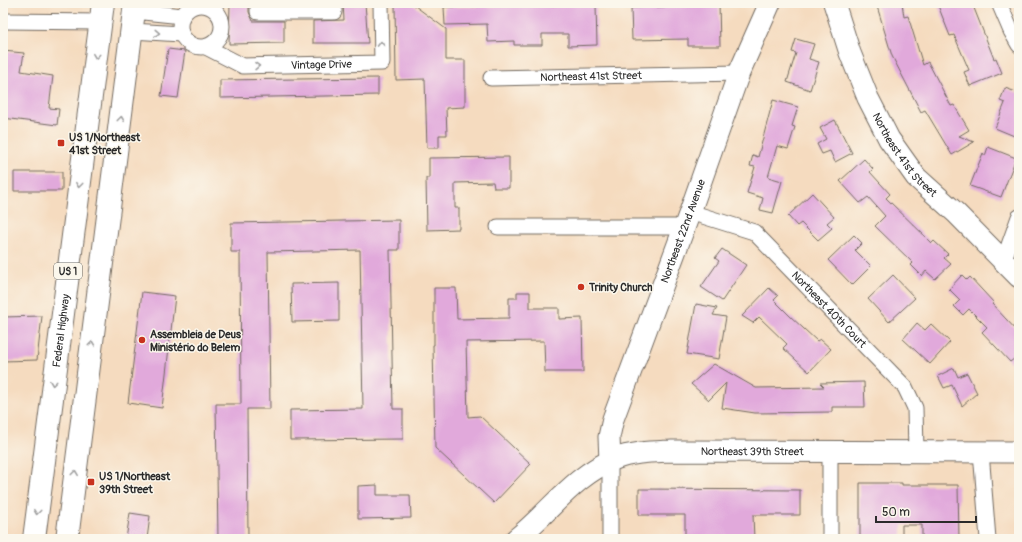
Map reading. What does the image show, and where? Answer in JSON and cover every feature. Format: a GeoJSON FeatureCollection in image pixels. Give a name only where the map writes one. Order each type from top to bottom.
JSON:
{"type":"FeatureCollection","features":[{"type":"Feature","properties":{"kind":"main road"},"geometry":{"type":"LineString","coordinates":[[101,12],[116,48],[125,84]]}},
{"type":"Feature","properties":{"kind":"main road","name":"Federal Highway"},"geometry":{"type":"LineString","coordinates":[[34,539],[101,12]]}},
{"type":"Feature","properties":{"kind":"main road"},"geometry":{"type":"LineString","coordinates":[[67,539],[125,84],[129,12]]}},
{"type":"Feature","properties":{"kind":"street"},"geometry":{"type":"LineString","coordinates":[[258,3],[258,12],[334,12],[334,3]]}},
{"type":"Feature","properties":{"kind":"street","name":"Vintage Drive"},"geometry":{"type":"LineString","coordinates":[[206,47],[243,66],[382,63],[381,3]]}},
{"type":"Feature","properties":{"kind":"street","name":"Northeast 22nd Avenue"},"geometry":{"type":"LineString","coordinates":[[610,461],[609,436],[612,419],[688,220],[740,73],[770,3]]}},
{"type":"Feature","properties":{"kind":"street","name":"Northeast 41st Street"},"geometry":{"type":"LineString","coordinates":[[834,3],[855,66],[868,98],[889,139],[916,177],[1004,259],[1019,277]]}},
{"type":"Feature","properties":{"kind":"street"},"geometry":{"type":"LineString","coordinates":[[999,3],[1011,31],[1019,45]]}},
{"type":"Feature","properties":{"kind":"street"},"geometry":{"type":"LineString","coordinates":[[129,12],[181,34],[189,44],[200,47],[206,47],[218,39],[222,25],[216,12],[204,4],[192,7],[182,16],[180,22],[181,34]]}},
{"type":"Feature","properties":{"kind":"street"},"geometry":{"type":"LineString","coordinates":[[3,21],[101,12]]}},
{"type":"Feature","properties":{"kind":"street"},"geometry":{"type":"LineString","coordinates":[[129,12],[182,16]]}},
{"type":"Feature","properties":{"kind":"street","name":"Northeast 41st Street"},"geometry":{"type":"LineString","coordinates":[[491,78],[740,73]]}},
{"type":"Feature","properties":{"kind":"street"},"geometry":{"type":"LineString","coordinates":[[1004,259],[1019,217]]}},
{"type":"Feature","properties":{"kind":"street","name":"Northeast 40th Court"},"geometry":{"type":"LineString","coordinates":[[498,227],[688,220],[754,232],[906,387],[915,408],[916,451]]}},
{"type":"Feature","properties":{"kind":"street","name":"Northeast 39th Street"},"geometry":{"type":"LineString","coordinates":[[516,539],[575,482],[595,468],[610,461],[640,453],[672,451],[1019,452]]}},
{"type":"Feature","properties":{"kind":"street"},"geometry":{"type":"LineString","coordinates":[[830,451],[830,539]]}},
{"type":"Feature","properties":{"kind":"street"},"geometry":{"type":"LineString","coordinates":[[981,452],[988,539]]}},
{"type":"Feature","properties":{"kind":"street"},"geometry":{"type":"LineString","coordinates":[[610,461],[610,539]]}},
{"type":"Feature","properties":{"kind":"building"},"geometry":{"type":"Polygon","coordinates":[[[230,3],[249,3],[249,12],[253,21],[284,21],[284,43],[229,44],[230,3]]]}},
{"type":"Feature","properties":{"kind":"building"},"geometry":{"type":"Polygon","coordinates":[[[343,3],[365,3],[368,43],[313,43],[313,21],[344,20],[343,3]]]}},
{"type":"Feature","properties":{"kind":"building"},"geometry":{"type":"Polygon","coordinates":[[[395,3],[411,3],[446,29],[446,60],[465,60],[465,107],[446,108],[447,135],[439,135],[439,148],[427,148],[425,79],[396,80],[395,3]]]}},
{"type":"Feature","properties":{"kind":"building"},"geometry":{"type":"Polygon","coordinates":[[[687,3],[719,3],[720,46],[688,46],[688,39],[632,40],[631,8],[687,6],[687,3]]]}},
{"type":"Feature","properties":{"kind":"building"},"geometry":{"type":"Polygon","coordinates":[[[876,3],[902,3],[904,17],[908,16],[923,65],[928,62],[951,106],[954,105],[969,130],[959,136],[974,142],[952,155],[925,110],[921,112],[892,56],[876,3]]]}},
{"type":"Feature","properties":{"kind":"building"},"geometry":{"type":"Polygon","coordinates":[[[937,3],[972,3],[994,59],[996,58],[1002,73],[970,86],[964,72],[969,70],[954,35],[950,36],[937,3]]]}},
{"type":"Feature","properties":{"kind":"building"},"geometry":{"type":"Polygon","coordinates":[[[596,5],[597,45],[568,46],[568,34],[542,34],[542,45],[514,45],[514,41],[488,42],[487,24],[445,25],[444,7],[596,5]]]}},
{"type":"Feature","properties":{"kind":"building"},"geometry":{"type":"Polygon","coordinates":[[[796,39],[814,44],[809,59],[819,62],[810,90],[787,82],[796,53],[792,52],[796,39]]]}},
{"type":"Feature","properties":{"kind":"building"},"geometry":{"type":"Polygon","coordinates":[[[168,49],[185,51],[178,98],[161,96],[168,49]]]}},
{"type":"Feature","properties":{"kind":"building"},"geometry":{"type":"Polygon","coordinates":[[[3,51],[24,53],[21,71],[53,76],[49,108],[59,109],[57,125],[3,118],[3,51]]]}},
{"type":"Feature","properties":{"kind":"building"},"geometry":{"type":"Polygon","coordinates":[[[378,78],[378,95],[220,98],[220,80],[378,78]]]}},
{"type":"Feature","properties":{"kind":"building"},"geometry":{"type":"Polygon","coordinates":[[[1005,88],[1019,93],[1019,138],[995,128],[1005,103],[1000,101],[1005,88]]]}},
{"type":"Feature","properties":{"kind":"building"},"geometry":{"type":"Polygon","coordinates":[[[773,100],[798,107],[792,126],[795,127],[788,149],[777,146],[768,177],[782,181],[773,213],[760,210],[763,198],[747,193],[755,167],[750,166],[753,155],[758,157],[773,100]]]}},
{"type":"Feature","properties":{"kind":"building"},"geometry":{"type":"Polygon","coordinates":[[[835,120],[852,153],[835,162],[830,151],[822,154],[817,144],[826,139],[820,128],[835,120]]]}},
{"type":"Feature","properties":{"kind":"building"},"geometry":{"type":"Polygon","coordinates":[[[988,147],[1016,158],[1001,197],[970,186],[983,153],[985,156],[988,147]]]}},
{"type":"Feature","properties":{"kind":"building"},"geometry":{"type":"Polygon","coordinates":[[[509,157],[509,188],[494,188],[493,182],[455,183],[455,208],[459,208],[459,229],[427,230],[426,178],[429,178],[429,158],[509,157]]]}},
{"type":"Feature","properties":{"kind":"building"},"geometry":{"type":"Polygon","coordinates":[[[864,159],[873,169],[870,172],[890,194],[886,198],[932,243],[934,241],[948,254],[944,258],[951,264],[935,279],[926,271],[922,276],[911,265],[913,263],[875,226],[885,216],[868,197],[860,203],[840,181],[864,159]]]}},
{"type":"Feature","properties":{"kind":"building"},"geometry":{"type":"Polygon","coordinates":[[[14,172],[62,172],[62,191],[14,191],[14,172]]]}},
{"type":"Feature","properties":{"kind":"building"},"geometry":{"type":"Polygon","coordinates":[[[812,193],[834,217],[827,223],[832,228],[818,240],[801,223],[797,226],[788,216],[812,193]]]}},
{"type":"Feature","properties":{"kind":"building"},"geometry":{"type":"Polygon","coordinates":[[[399,220],[399,250],[390,250],[393,409],[403,409],[403,439],[290,440],[290,410],[363,409],[360,250],[268,252],[270,409],[247,409],[248,539],[218,539],[216,404],[241,404],[240,252],[231,252],[231,223],[399,220]]]}},
{"type":"Feature","properties":{"kind":"building"},"geometry":{"type":"Polygon","coordinates":[[[854,235],[862,243],[855,250],[871,266],[852,285],[828,260],[854,235]]]}},
{"type":"Feature","properties":{"kind":"building"},"geometry":{"type":"Polygon","coordinates":[[[722,249],[746,265],[722,301],[701,287],[719,261],[715,258],[722,249]]]}},
{"type":"Feature","properties":{"kind":"building"},"geometry":{"type":"Polygon","coordinates":[[[893,275],[915,298],[889,322],[868,299],[893,275]]]}},
{"type":"Feature","properties":{"kind":"building"},"geometry":{"type":"Polygon","coordinates":[[[962,275],[967,280],[970,277],[994,303],[992,304],[1019,333],[1019,355],[1010,362],[982,332],[987,327],[969,309],[963,315],[954,306],[960,300],[949,289],[962,275]]]}},
{"type":"Feature","properties":{"kind":"building"},"geometry":{"type":"Polygon","coordinates":[[[339,283],[339,321],[292,322],[291,284],[339,283]]]}},
{"type":"Feature","properties":{"kind":"building"},"geometry":{"type":"Polygon","coordinates":[[[434,288],[456,288],[457,319],[509,318],[509,298],[517,298],[517,292],[530,292],[530,308],[559,308],[559,319],[582,318],[583,372],[545,372],[544,341],[466,342],[468,417],[480,416],[531,464],[494,503],[435,448],[433,345],[434,288]]]}},
{"type":"Feature","properties":{"kind":"building"},"geometry":{"type":"Polygon","coordinates":[[[769,288],[778,296],[774,300],[790,316],[817,341],[820,339],[831,349],[809,372],[783,348],[787,344],[759,317],[753,323],[742,316],[769,288]]]}},
{"type":"Feature","properties":{"kind":"building"},"geometry":{"type":"Polygon","coordinates":[[[142,292],[175,296],[162,408],[128,403],[142,292]]]}},
{"type":"Feature","properties":{"kind":"building"},"geometry":{"type":"Polygon","coordinates":[[[696,304],[717,308],[713,315],[726,317],[719,359],[687,354],[696,304]]]}},
{"type":"Feature","properties":{"kind":"building"},"geometry":{"type":"Polygon","coordinates":[[[42,316],[37,360],[3,361],[3,317],[42,316]]]}},
{"type":"Feature","properties":{"kind":"building"},"geometry":{"type":"Polygon","coordinates":[[[917,323],[925,330],[931,324],[950,342],[930,364],[903,339],[917,323]]]}},
{"type":"Feature","properties":{"kind":"building"},"geometry":{"type":"Polygon","coordinates":[[[714,364],[756,388],[824,387],[820,383],[864,382],[865,407],[832,407],[832,412],[755,413],[722,408],[726,383],[709,400],[691,384],[714,364]]]}},
{"type":"Feature","properties":{"kind":"building"},"geometry":{"type":"Polygon","coordinates":[[[954,368],[958,377],[967,373],[977,393],[962,406],[952,385],[944,388],[938,376],[954,368]]]}},
{"type":"Feature","properties":{"kind":"building"},"geometry":{"type":"Polygon","coordinates":[[[860,483],[958,485],[959,539],[922,539],[922,525],[902,525],[902,536],[860,537],[860,483]]]}},
{"type":"Feature","properties":{"kind":"building"},"geometry":{"type":"Polygon","coordinates":[[[377,485],[377,495],[410,495],[411,518],[358,519],[358,486],[377,485]]]}},
{"type":"Feature","properties":{"kind":"building"},"geometry":{"type":"Polygon","coordinates":[[[639,489],[800,490],[800,515],[753,515],[754,539],[685,539],[685,515],[639,515],[639,489]]]}},
{"type":"Feature","properties":{"kind":"building"},"geometry":{"type":"Polygon","coordinates":[[[130,513],[150,516],[147,539],[126,539],[130,513]]]}},
{"type":"Feature","properties":{"kind":"place","name":"US 1/Northeast 41st Street"},"geometry":{"type":"Point","coordinates":[61,143]}},
{"type":"Feature","properties":{"kind":"place","name":"Trinity Church"},"geometry":{"type":"Point","coordinates":[581,287]}},
{"type":"Feature","properties":{"kind":"place","name":"Assembleia de Deus Ministério do Belem"},"geometry":{"type":"Point","coordinates":[142,340]}},
{"type":"Feature","properties":{"kind":"place","name":"US 1/Northeast 39th Street"},"geometry":{"type":"Point","coordinates":[91,482]}}]}
